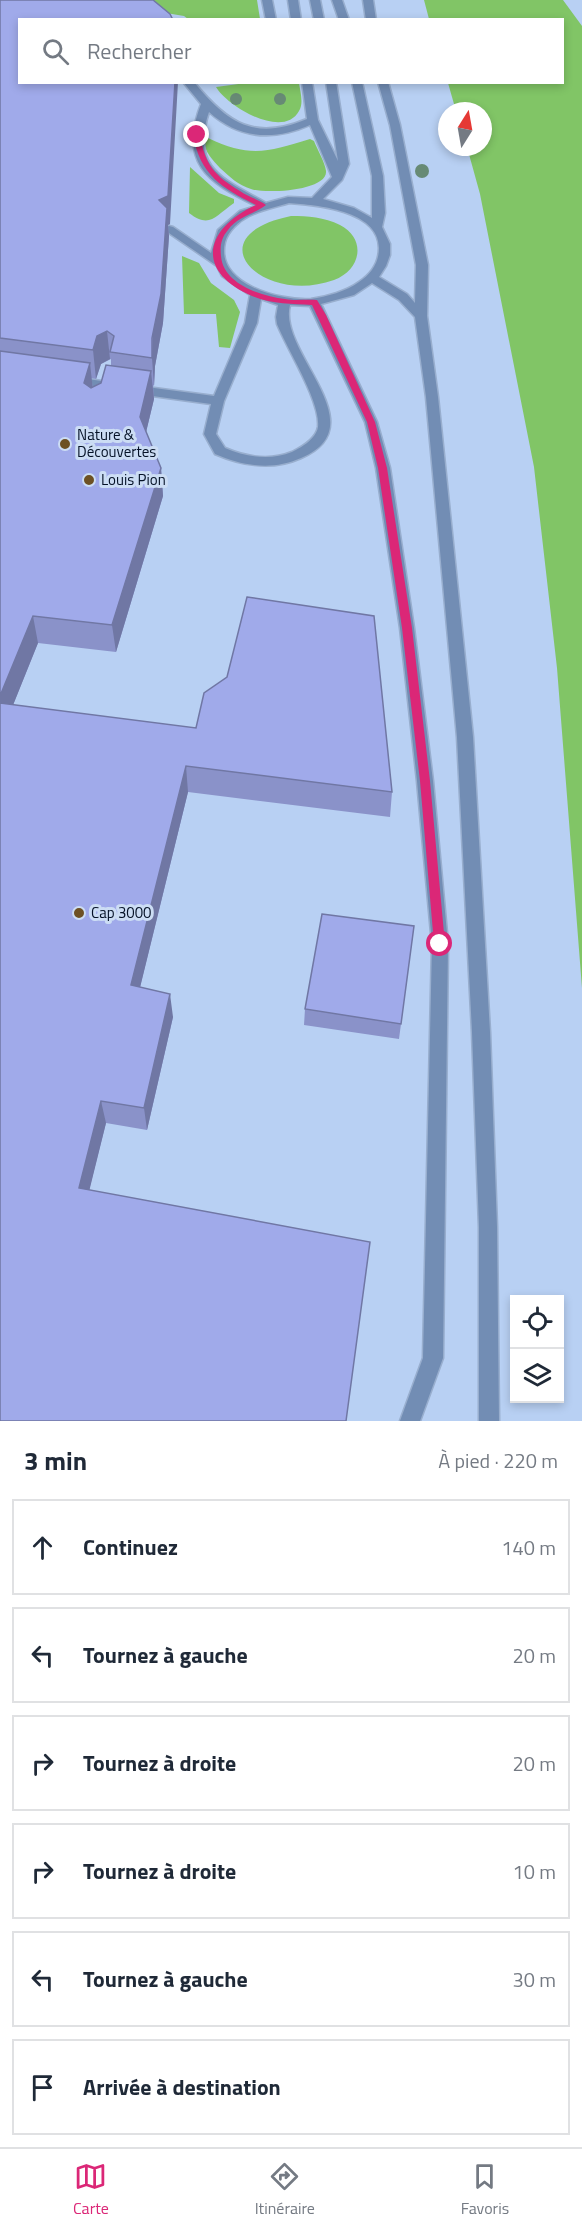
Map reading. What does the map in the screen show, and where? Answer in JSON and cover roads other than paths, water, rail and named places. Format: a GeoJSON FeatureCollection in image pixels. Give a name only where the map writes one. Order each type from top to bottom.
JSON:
{"type":"FeatureCollection","features":[{"type":"Feature","properties":{"kind":"street"},"geometry":{"type":"LineString","coordinates":[[267,0],[272,18]]}},
{"type":"Feature","properties":{"kind":"street"},"geometry":{"type":"LineString","coordinates":[[293,0],[296,18]]}},
{"type":"Feature","properties":{"kind":"street"},"geometry":{"type":"LineString","coordinates":[[315,0],[319,18]]}},
{"type":"Feature","properties":{"kind":"street"},"geometry":{"type":"LineString","coordinates":[[338,0],[343,17]]}},
{"type":"Feature","properties":{"kind":"street"},"geometry":{"type":"LineString","coordinates":[[343,17],[347,0]]}},
{"type":"Feature","properties":{"kind":"street"},"geometry":{"type":"LineString","coordinates":[[368,0],[370,18]]}},
{"type":"Feature","properties":{"kind":"street"},"geometry":{"type":"LineString","coordinates":[[190,84],[206,105],[223,120],[263,134],[297,128],[313,120]]}},
{"type":"Feature","properties":{"kind":"street"},"geometry":{"type":"LineString","coordinates":[[307,84],[313,120],[334,164],[338,178]]}},
{"type":"Feature","properties":{"kind":"street"},"geometry":{"type":"LineString","coordinates":[[315,201],[338,178],[344,164],[331,84]]}},
{"type":"Feature","properties":{"kind":"street"},"geometry":{"type":"LineString","coordinates":[[357,84],[379,190],[381,215],[376,228]]}},
{"type":"Feature","properties":{"kind":"street"},"geometry":{"type":"LineString","coordinates":[[384,84],[395,125],[422,265],[421,316],[432,397],[466,749],[481,1032],[488,1227],[489,1421]]}},
{"type":"Feature","properties":{"kind":"street"},"geometry":{"type":"LineString","coordinates":[[206,105],[197,135],[200,156],[215,176],[239,194],[262,205]]}},
{"type":"Feature","properties":{"kind":"street"},"geometry":{"type":"LineString","coordinates":[[288,200],[315,201],[341,206],[362,215],[376,228],[384,243],[385,259],[377,274],[362,287],[340,297],[314,302],[285,302],[256,295],[238,286],[225,275],[218,262],[216,245],[224,228],[240,215],[262,205],[288,200]]}},
{"type":"Feature","properties":{"kind":"street"},"geometry":{"type":"LineString","coordinates":[[169,229],[218,262]]}},
{"type":"Feature","properties":{"kind":"street"},"geometry":{"type":"LineString","coordinates":[[372,278],[403,297],[421,316]]}},
{"type":"Feature","properties":{"kind":"street"},"geometry":{"type":"LineString","coordinates":[[256,295],[251,323],[218,401],[210,434],[220,451],[235,458],[254,462],[274,462],[295,456],[319,438],[324,426],[323,410],[292,346],[281,317],[285,302]]}},
{"type":"Feature","properties":{"kind":"street"},"geometry":{"type":"LineString","coordinates":[[314,302],[371,422],[382,468],[407,628],[425,781],[440,944],[433,1358],[410,1421]]}},
{"type":"Feature","properties":{"kind":"street"},"geometry":{"type":"LineString","coordinates":[[58,379],[105,380],[218,401]]}},
{"type":"Feature","properties":{"kind":"street"},"geometry":{"type":"LineString","coordinates":[[98,402],[105,380]]}},
{"type":"Feature","properties":{"kind":"place","name":"Nature & Découvertes"},"geometry":{"type":"Point","coordinates":[65,444]}},
{"type":"Feature","properties":{"kind":"place","name":"Louis Pion"},"geometry":{"type":"Point","coordinates":[89,480]}},
{"type":"Feature","properties":{"kind":"place","name":"Cap 3000"},"geometry":{"type":"Point","coordinates":[79,913]}}]}
